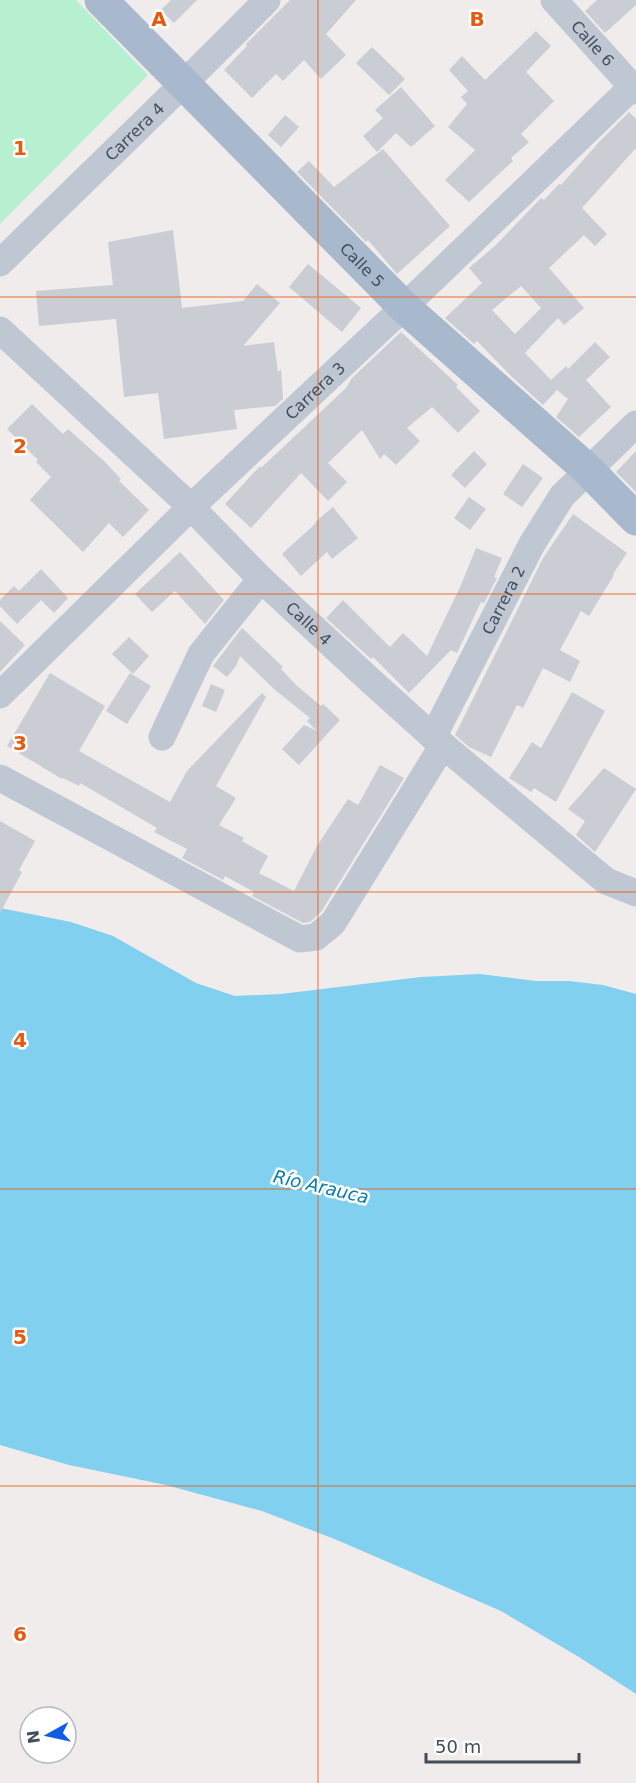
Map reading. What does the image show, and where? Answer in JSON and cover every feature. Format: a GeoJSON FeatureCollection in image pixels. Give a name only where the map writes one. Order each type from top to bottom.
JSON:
{"type":"FeatureCollection","features":[{"type":"Feature","properties":{"kind":"main road","name":"Calle 5"},"geometry":{"type":"LineString","coordinates":[[101,0],[404,307],[588,470],[636,519]]}},
{"type":"Feature","properties":{"kind":"street","name":"Carrera 4"},"geometry":{"type":"LineString","coordinates":[[0,263],[184,85],[267,0]]}},
{"type":"Feature","properties":{"kind":"street","name":"Calle 6"},"geometry":{"type":"LineString","coordinates":[[557,1],[634,89]]}},
{"type":"Feature","properties":{"kind":"street","name":"Carrera 3"},"geometry":{"type":"LineString","coordinates":[[0,695],[191,507],[634,89]]}},
{"type":"Feature","properties":{"kind":"street","name":"Calle 4"},"geometry":{"type":"LineString","coordinates":[[0,330],[191,507],[261,579],[438,741],[606,881],[636,893]]}},
{"type":"Feature","properties":{"kind":"street","name":"Carrera 2"},"geometry":{"type":"LineString","coordinates":[[0,778],[300,939],[316,937],[333,923],[438,741],[532,544],[562,496],[636,424]]}},
{"type":"Feature","properties":{"kind":"street"},"geometry":{"type":"LineString","coordinates":[[162,737],[201,654],[261,579]]}},
{"type":"Feature","properties":{"kind":"green space"},"geometry":{"type":"Polygon","coordinates":[[[0,0],[76,0],[148,75],[0,224],[0,0]]]}},
{"type":"Feature","properties":{"kind":"water","name":"Río Arauca"},"geometry":{"type":"Polygon","coordinates":[[[0,908],[71,922],[113,936],[196,983],[235,996],[281,994],[421,977],[480,974],[536,981],[569,981],[603,985],[636,994],[636,1694],[501,1611],[337,1540],[262,1511],[166,1485],[69,1465],[0,1445],[0,908]]]}},
{"type":"Feature","properties":{"kind":"building"},"geometry":{"type":"Polygon","coordinates":[[[171,0],[197,0],[174,23],[161,10],[171,0]]]}},
{"type":"Feature","properties":{"kind":"building"},"geometry":{"type":"Polygon","coordinates":[[[290,0],[356,0],[326,34],[346,55],[321,79],[304,60],[283,81],[276,74],[252,98],[224,70],[247,46],[246,44],[290,0]]]}},
{"type":"Feature","properties":{"kind":"building"},"geometry":{"type":"Polygon","coordinates":[[[597,0],[636,0],[636,5],[605,33],[585,11],[597,0]]]}},
{"type":"Feature","properties":{"kind":"building"},"geometry":{"type":"Polygon","coordinates":[[[536,31],[551,46],[526,72],[554,101],[521,134],[529,142],[511,158],[513,161],[469,202],[445,180],[475,150],[448,127],[467,104],[461,97],[468,91],[449,70],[462,56],[485,80],[536,31]]]}},
{"type":"Feature","properties":{"kind":"building"},"geometry":{"type":"Polygon","coordinates":[[[372,47],[405,79],[389,95],[356,63],[372,47]]]}},
{"type":"Feature","properties":{"kind":"building"},"geometry":{"type":"Polygon","coordinates":[[[401,87],[435,126],[411,147],[396,133],[377,152],[363,136],[383,118],[375,110],[401,87]]]}},
{"type":"Feature","properties":{"kind":"building"},"geometry":{"type":"Polygon","coordinates":[[[629,112],[636,119],[636,148],[582,208],[607,234],[595,246],[584,235],[549,268],[584,308],[564,325],[558,318],[525,353],[551,380],[566,366],[568,369],[595,342],[610,357],[586,380],[611,407],[579,437],[556,417],[568,399],[557,390],[543,405],[477,341],[474,344],[445,318],[482,283],[469,268],[496,245],[541,198],[544,200],[559,184],[561,185],[629,112]],[[521,286],[492,310],[515,334],[541,308],[521,286]]]}},
{"type":"Feature","properties":{"kind":"building"},"geometry":{"type":"Polygon","coordinates":[[[285,115],[299,127],[281,147],[268,135],[285,115]]]}},
{"type":"Feature","properties":{"kind":"building"},"geometry":{"type":"Polygon","coordinates":[[[383,149],[450,226],[397,274],[368,240],[366,242],[297,172],[309,161],[334,187],[383,149]]]}},
{"type":"Feature","properties":{"kind":"building"},"geometry":{"type":"Polygon","coordinates":[[[173,230],[182,308],[243,301],[257,284],[280,303],[243,346],[274,342],[278,372],[281,369],[283,399],[275,406],[234,410],[237,429],[164,439],[158,393],[124,397],[116,319],[39,326],[36,291],[113,285],[108,242],[173,230]]]}},
{"type":"Feature","properties":{"kind":"building"},"geometry":{"type":"Polygon","coordinates":[[[308,264],[361,308],[342,332],[289,287],[308,264]]]}},
{"type":"Feature","properties":{"kind":"building"},"geometry":{"type":"Polygon","coordinates":[[[401,332],[458,385],[456,387],[480,411],[458,433],[432,407],[407,428],[420,441],[396,465],[384,454],[380,459],[362,430],[328,463],[347,482],[328,501],[301,473],[251,528],[225,504],[260,466],[261,468],[346,388],[352,378],[401,332]]]}},
{"type":"Feature","properties":{"kind":"building"},"geometry":{"type":"Polygon","coordinates":[[[32,404],[63,434],[68,429],[105,462],[121,479],[119,481],[149,510],[123,537],[109,523],[83,552],[30,500],[51,477],[36,462],[38,460],[7,429],[32,404]]]}},
{"type":"Feature","properties":{"kind":"building"},"geometry":{"type":"Polygon","coordinates":[[[474,451],[487,464],[465,488],[451,475],[474,451]]]}},
{"type":"Feature","properties":{"kind":"building"},"geometry":{"type":"Polygon","coordinates":[[[636,451],[636,492],[616,472],[636,451]]]}},
{"type":"Feature","properties":{"kind":"building"},"geometry":{"type":"Polygon","coordinates":[[[523,464],[543,478],[522,507],[503,494],[523,464]]]}},
{"type":"Feature","properties":{"kind":"building"},"geometry":{"type":"Polygon","coordinates":[[[469,497],[486,509],[470,530],[454,518],[469,497]]]}},
{"type":"Feature","properties":{"kind":"building"},"geometry":{"type":"Polygon","coordinates":[[[333,507],[358,538],[332,559],[327,552],[301,576],[282,554],[333,507]]]}},
{"type":"Feature","properties":{"kind":"building"},"geometry":{"type":"Polygon","coordinates":[[[573,514],[627,553],[589,616],[581,611],[560,650],[580,661],[570,682],[543,668],[523,708],[517,705],[491,757],[469,747],[455,735],[543,558],[573,514]]]}},
{"type":"Feature","properties":{"kind":"building"},"geometry":{"type":"Polygon","coordinates":[[[476,548],[502,558],[494,577],[497,578],[484,603],[481,602],[457,653],[451,650],[409,693],[373,657],[371,659],[326,618],[343,600],[390,647],[403,633],[427,656],[476,548]]]}},
{"type":"Feature","properties":{"kind":"building"},"geometry":{"type":"Polygon","coordinates":[[[180,552],[224,600],[205,624],[175,591],[152,612],[135,594],[180,552]]]}},
{"type":"Feature","properties":{"kind":"building"},"geometry":{"type":"Polygon","coordinates":[[[41,569],[68,598],[54,613],[41,600],[17,624],[0,606],[0,600],[14,586],[19,591],[41,569]]]}},
{"type":"Feature","properties":{"kind":"building"},"geometry":{"type":"Polygon","coordinates":[[[0,621],[25,645],[0,672],[0,621]]]}},
{"type":"Feature","properties":{"kind":"building"},"geometry":{"type":"Polygon","coordinates":[[[242,628],[283,667],[281,669],[296,685],[321,706],[323,704],[340,720],[299,765],[282,749],[304,725],[317,731],[307,721],[310,718],[274,689],[240,656],[236,666],[227,677],[213,666],[242,628]]]}},
{"type":"Feature","properties":{"kind":"building"},"geometry":{"type":"Polygon","coordinates":[[[129,637],[149,656],[133,674],[112,654],[129,637]]]}},
{"type":"Feature","properties":{"kind":"building"},"geometry":{"type":"Polygon","coordinates":[[[50,673],[105,706],[79,751],[170,802],[187,771],[262,693],[266,697],[216,786],[236,798],[219,825],[244,838],[242,841],[268,856],[259,873],[294,891],[317,846],[348,799],[358,805],[380,765],[404,778],[321,912],[310,922],[303,923],[252,896],[254,892],[225,876],[223,880],[182,858],[187,849],[154,832],[157,828],[80,783],[79,786],[62,779],[7,746],[50,673]]]}},
{"type":"Feature","properties":{"kind":"building"},"geometry":{"type":"Polygon","coordinates":[[[130,673],[151,686],[127,724],[106,711],[130,673]]]}},
{"type":"Feature","properties":{"kind":"building"},"geometry":{"type":"Polygon","coordinates":[[[211,684],[225,690],[216,712],[202,706],[211,684]]]}},
{"type":"Feature","properties":{"kind":"building"},"geometry":{"type":"Polygon","coordinates":[[[572,692],[605,711],[556,802],[534,788],[531,792],[509,778],[532,742],[541,748],[572,692]]]}},
{"type":"Feature","properties":{"kind":"building"},"geometry":{"type":"Polygon","coordinates":[[[604,768],[636,789],[595,852],[576,835],[585,821],[568,809],[604,768]]]}},
{"type":"Feature","properties":{"kind":"building"},"geometry":{"type":"Polygon","coordinates":[[[0,821],[35,841],[19,870],[22,872],[0,913],[0,821]]]}}]}
